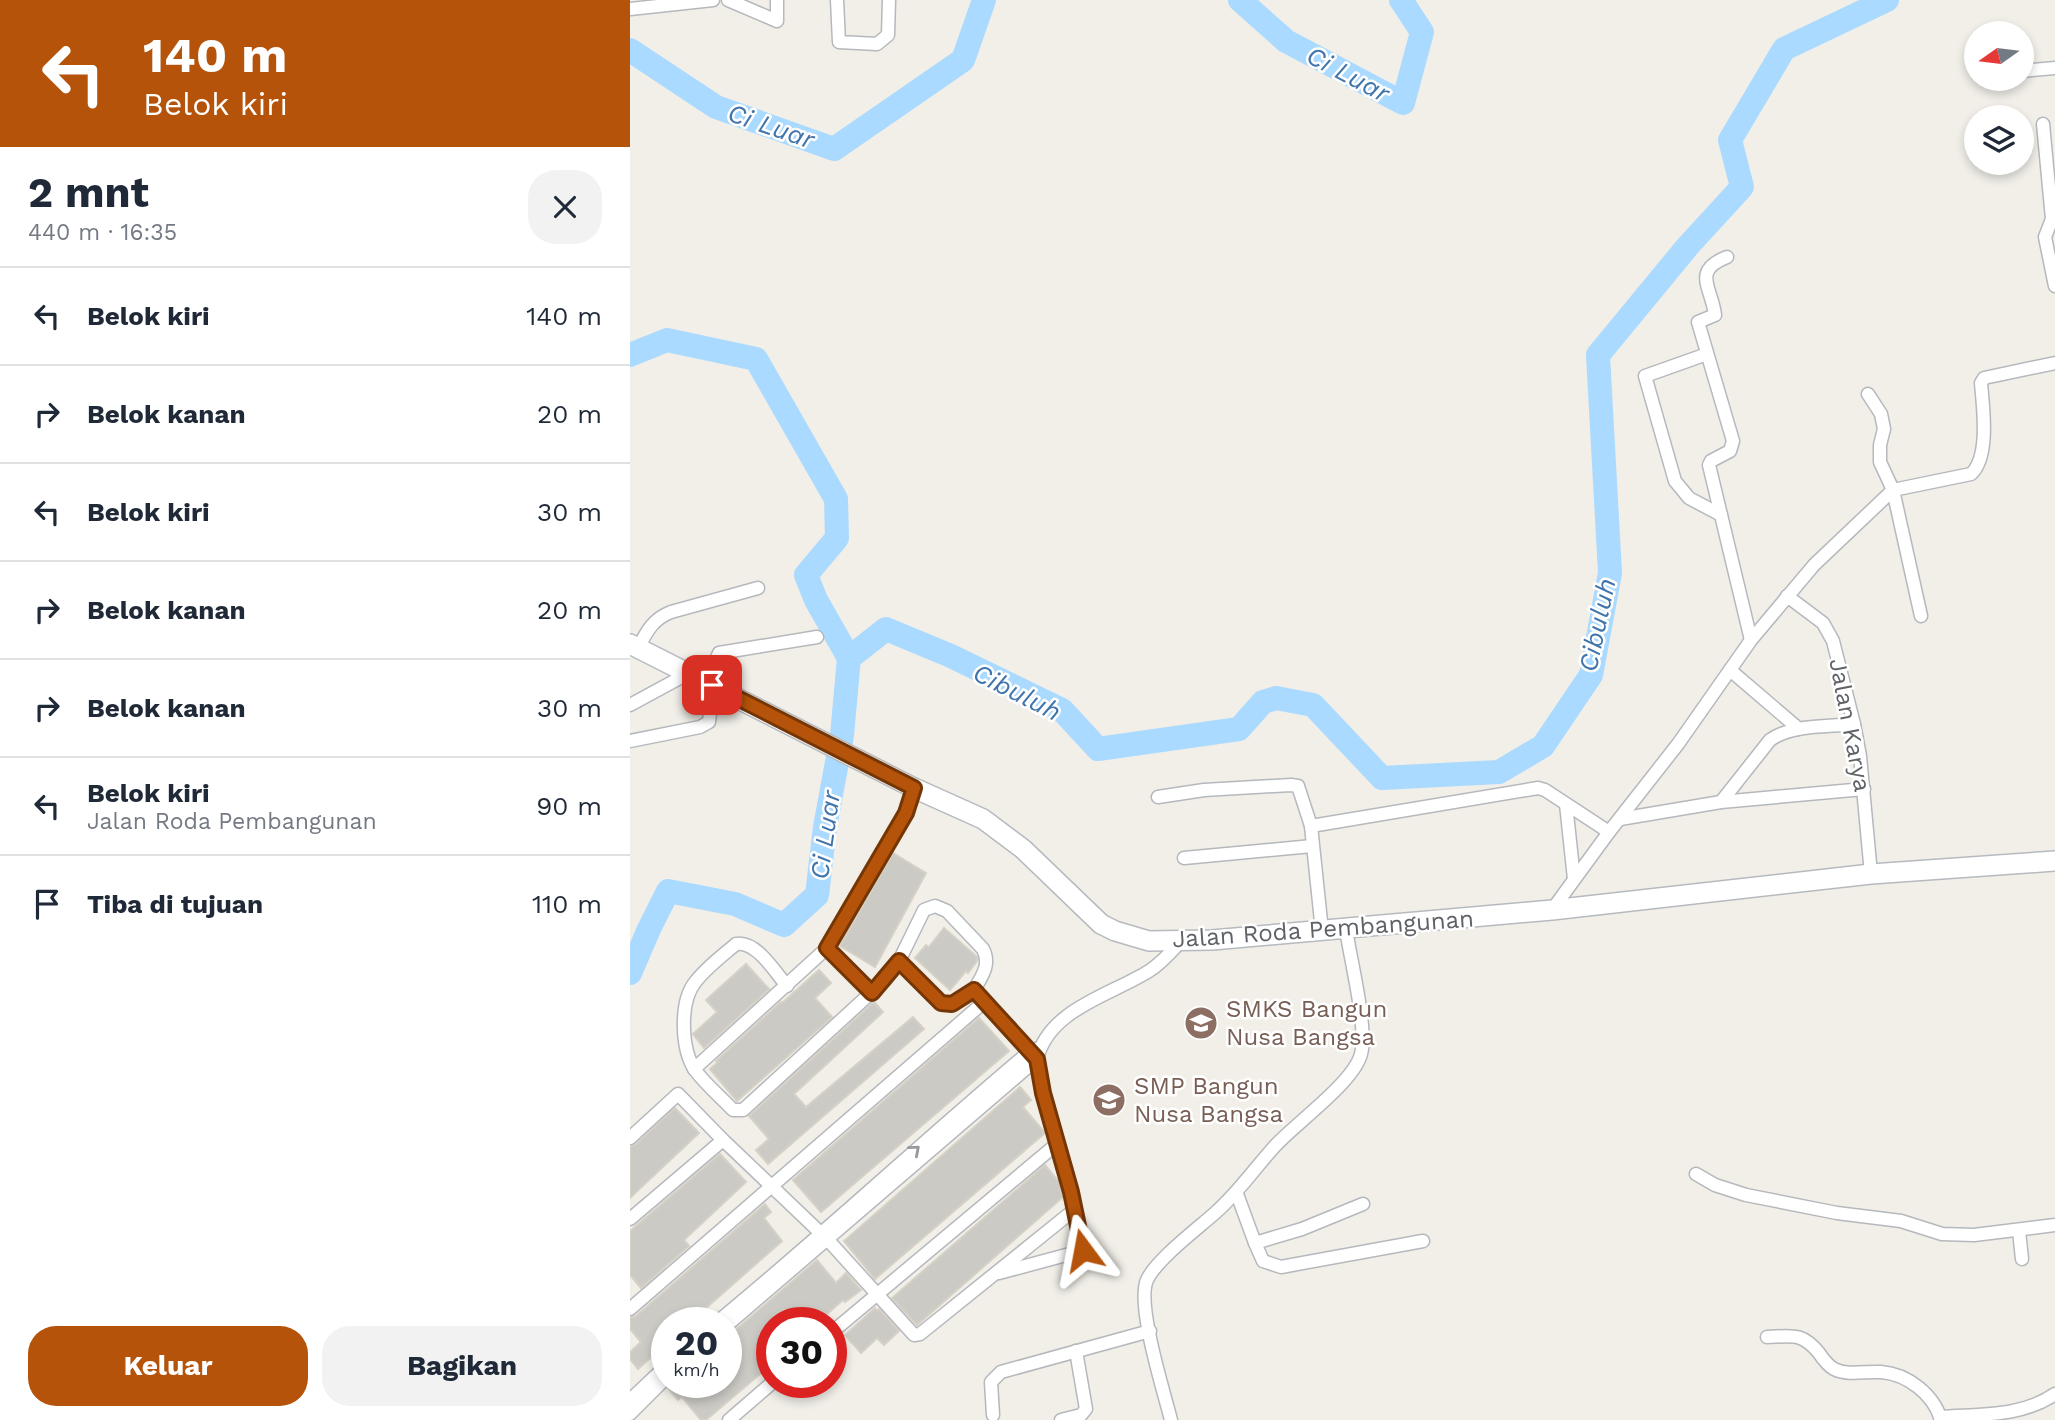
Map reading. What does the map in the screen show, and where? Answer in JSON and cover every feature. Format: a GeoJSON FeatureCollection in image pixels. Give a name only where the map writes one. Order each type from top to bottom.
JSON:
{"type":"FeatureCollection","features":[{"type":"Feature","properties":{"kind":"street"},"geometry":{"type":"LineString","coordinates":[[630,9],[675,2],[713,0]]}},
{"type":"Feature","properties":{"kind":"street"},"geometry":{"type":"LineString","coordinates":[[729,0],[778,21],[777,0]]}},
{"type":"Feature","properties":{"kind":"street"},"geometry":{"type":"LineString","coordinates":[[837,0],[839,42],[877,44],[888,35],[889,0]]}},
{"type":"Feature","properties":{"kind":"street"},"geometry":{"type":"LineString","coordinates":[[2034,70],[2055,68]]}},
{"type":"Feature","properties":{"kind":"street"},"geometry":{"type":"LineString","coordinates":[[2043,124],[2052,219],[2045,237],[2055,286]]}},
{"type":"Feature","properties":{"kind":"street"},"geometry":{"type":"LineString","coordinates":[[1727,257],[1709,266],[1706,272],[1705,280],[1715,315],[1698,322],[1733,441],[1730,451],[1711,461],[1709,465],[1751,640]]}},
{"type":"Feature","properties":{"kind":"street"},"geometry":{"type":"LineString","coordinates":[[1707,354],[1645,376],[1675,481],[1689,498],[1721,515]]}},
{"type":"Feature","properties":{"kind":"street"},"geometry":{"type":"LineString","coordinates":[[1552,910],[1678,744],[1751,640],[1814,565],[1893,490],[1970,474],[1976,469],[1985,430],[1981,383],[1984,378],[2055,363]]}},
{"type":"Feature","properties":{"kind":"street"},"geometry":{"type":"LineString","coordinates":[[1868,394],[1881,414],[1884,429],[1880,462],[1893,490],[1921,616]]}},
{"type":"Feature","properties":{"kind":"street"},"geometry":{"type":"LineString","coordinates":[[634,646],[658,617],[671,611],[758,588]]}},
{"type":"Feature","properties":{"kind":"street","name":"Jalan Karya"},"geometry":{"type":"LineString","coordinates":[[1787,596],[1823,623],[1833,641],[1854,724],[1864,789],[1871,874]]}},
{"type":"Feature","properties":{"kind":"street"},"geometry":{"type":"LineString","coordinates":[[630,741],[705,725],[710,718],[712,685],[719,653],[817,637]]}},
{"type":"Feature","properties":{"kind":"street","name":"Jalan Roda Pembangunan"},"geometry":{"type":"LineString","coordinates":[[634,646],[914,788],[970,813],[1023,849],[1101,923],[1115,931],[1149,941],[1181,942],[1346,929],[1552,910],[1871,874],[2055,861]]}},
{"type":"Feature","properties":{"kind":"street"},"geometry":{"type":"LineString","coordinates":[[1730,670],[1799,729]]}},
{"type":"Feature","properties":{"kind":"street"},"geometry":{"type":"LineString","coordinates":[[630,705],[689,673]]}},
{"type":"Feature","properties":{"kind":"street"},"geometry":{"type":"LineString","coordinates":[[1721,802],[1770,740],[1799,729],[1854,724]]}},
{"type":"Feature","properties":{"kind":"street"},"geometry":{"type":"LineString","coordinates":[[1158,797],[1204,790],[1295,785],[1300,790],[1311,825],[1322,931]]}},
{"type":"Feature","properties":{"kind":"street"},"geometry":{"type":"LineString","coordinates":[[694,1069],[827,948],[906,813],[914,788]]}},
{"type":"Feature","properties":{"kind":"street"},"geometry":{"type":"LineString","coordinates":[[1311,825],[1538,788],[1609,832]]}},
{"type":"Feature","properties":{"kind":"street"},"geometry":{"type":"LineString","coordinates":[[1620,819],[1721,802],[1864,789]]}},
{"type":"Feature","properties":{"kind":"street"},"geometry":{"type":"LineString","coordinates":[[1566,804],[1574,879]]}},
{"type":"Feature","properties":{"kind":"street"},"geometry":{"type":"LineString","coordinates":[[1184,858],[1312,846]]}},
{"type":"Feature","properties":{"kind":"street"},"geometry":{"type":"LineString","coordinates":[[787,986],[747,943],[736,944],[695,982],[689,993],[683,1023],[685,1044],[694,1069],[733,1110],[743,1110],[872,993],[899,961],[924,910],[929,907],[940,907],[965,930],[986,956],[986,967],[974,990],[952,1004],[941,1003],[899,961]]}},
{"type":"Feature","properties":{"kind":"street"},"geometry":{"type":"LineString","coordinates":[[1171,1420],[1146,1316],[1144,1297],[1147,1280],[1163,1261],[1237,1194],[1273,1148],[1348,1076],[1361,1057],[1363,1037],[1346,929]]}},
{"type":"Feature","properties":{"kind":"street"},"geometry":{"type":"LineString","coordinates":[[742,1311],[824,1236],[1036,1053],[1054,1028],[1082,1005],[1162,962],[1181,942]]}},
{"type":"Feature","properties":{"kind":"street"},"geometry":{"type":"LineString","coordinates":[[827,948],[872,993]]}},
{"type":"Feature","properties":{"kind":"street"},"geometry":{"type":"LineString","coordinates":[[974,990],[1036,1053],[1043,1093],[1071,1192],[1083,1247],[1080,1251],[995,1275]]}},
{"type":"Feature","properties":{"kind":"street"},"geometry":{"type":"LineString","coordinates":[[630,1309],[984,1002]]}},
{"type":"Feature","properties":{"kind":"street"},"geometry":{"type":"LineString","coordinates":[[630,1138],[678,1094],[824,1236],[910,1332],[917,1336],[1074,1210]]}},
{"type":"Feature","properties":{"kind":"street"},"geometry":{"type":"LineString","coordinates":[[630,1219],[723,1140]]}},
{"type":"Feature","properties":{"kind":"street"},"geometry":{"type":"LineString","coordinates":[[847,1319],[1058,1143]]}},
{"type":"Feature","properties":{"kind":"street"},"geometry":{"type":"LineString","coordinates":[[1696,1174],[1714,1185],[1746,1195],[1837,1213],[1901,1221],[1942,1234],[1958,1236],[2055,1226]]}},
{"type":"Feature","properties":{"kind":"street"},"geometry":{"type":"LineString","coordinates":[[1237,1194],[1255,1243],[1266,1264],[1281,1267],[1423,1241]]}},
{"type":"Feature","properties":{"kind":"street"},"geometry":{"type":"LineString","coordinates":[[1255,1243],[1302,1229],[1363,1204]]}},
{"type":"Feature","properties":{"kind":"street"},"geometry":{"type":"LineString","coordinates":[[2019,1231],[2022,1259]]}},
{"type":"Feature","properties":{"kind":"street"},"geometry":{"type":"LineString","coordinates":[[735,1307],[824,1236]]}},
{"type":"Feature","properties":{"kind":"street"},"geometry":{"type":"LineString","coordinates":[[993,1415],[990,1382],[1001,1372],[1150,1331]]}},
{"type":"Feature","properties":{"kind":"street"},"geometry":{"type":"LineString","coordinates":[[1766,1337],[1796,1336],[1805,1339],[1827,1364],[1836,1370],[1881,1372],[1904,1378],[1930,1399],[1940,1419],[2024,1409],[2039,1405],[2055,1394]]}},
{"type":"Feature","properties":{"kind":"street"},"geometry":{"type":"LineString","coordinates":[[1060,1420],[1081,1415],[1086,1409],[1076,1352]]}},
{"type":"Feature","properties":{"kind":"street"},"geometry":{"type":"LineString","coordinates":[[630,1380],[643,1394]]}},
{"type":"Feature","properties":{"kind":"street"},"geometry":{"type":"LineString","coordinates":[[630,1414],[651,1384]]}},
{"type":"Feature","properties":{"kind":"street"},"geometry":{"type":"LineString","coordinates":[[630,1400],[651,1388]]}},
{"type":"Feature","properties":{"kind":"street"},"geometry":{"type":"LineString","coordinates":[[729,1420],[756,1397]]}},
{"type":"Feature","properties":{"kind":"building"},"geometry":{"type":"Polygon","coordinates":[[[893,853],[926,873],[875,967],[840,946],[893,853]]]}},
{"type":"Feature","properties":{"kind":"building"},"geometry":{"type":"Polygon","coordinates":[[[944,928],[977,957],[968,973],[966,971],[950,990],[915,958],[926,945],[929,947],[944,928]]]}},
{"type":"Feature","properties":{"kind":"building"},"geometry":{"type":"Polygon","coordinates":[[[746,964],[769,989],[704,1048],[693,1034],[717,1012],[706,1000],[746,964]]]}},
{"type":"Feature","properties":{"kind":"building"},"geometry":{"type":"Polygon","coordinates":[[[819,970],[831,983],[815,998],[832,1017],[737,1101],[710,1069],[819,970]]]}},
{"type":"Feature","properties":{"kind":"building"},"geometry":{"type":"Polygon","coordinates":[[[874,1002],[883,1012],[794,1094],[806,1107],[913,1017],[924,1029],[768,1164],[756,1150],[769,1139],[749,1116],[874,1002]]]}},
{"type":"Feature","properties":{"kind":"building"},"geometry":{"type":"Polygon","coordinates":[[[979,1018],[1009,1051],[821,1212],[793,1180],[979,1018]]]}},
{"type":"Feature","properties":{"kind":"building"},"geometry":{"type":"Polygon","coordinates":[[[1020,1087],[1031,1100],[1023,1107],[1045,1133],[875,1279],[844,1241],[1020,1087]]]}},
{"type":"Feature","properties":{"kind":"building"},"geometry":{"type":"Polygon","coordinates":[[[675,1108],[699,1133],[630,1198],[630,1147],[675,1108]]]}},
{"type":"Feature","properties":{"kind":"building"},"geometry":{"type":"Polygon","coordinates":[[[720,1154],[746,1182],[684,1240],[689,1246],[641,1288],[630,1275],[630,1231],[720,1154]]]}},
{"type":"Feature","properties":{"kind":"building"},"geometry":{"type":"Polygon","coordinates":[[[1045,1165],[1059,1182],[1063,1197],[917,1325],[892,1298],[1045,1165]]]}},
{"type":"Feature","properties":{"kind":"building"},"geometry":{"type":"Polygon","coordinates":[[[765,1204],[771,1212],[764,1218],[782,1241],[707,1307],[651,1307],[651,1357],[638,1369],[630,1359],[630,1352],[641,1342],[630,1329],[630,1318],[636,1316],[765,1204]]]}},
{"type":"Feature","properties":{"kind":"building"},"geometry":{"type":"Polygon","coordinates":[[[817,1260],[836,1283],[846,1273],[861,1290],[835,1307],[762,1307],[817,1260]]]}},
{"type":"Feature","properties":{"kind":"building"},"geometry":{"type":"Polygon","coordinates":[[[875,1308],[899,1331],[884,1345],[877,1338],[861,1353],[847,1337],[847,1333],[875,1308]]]}},
{"type":"Feature","properties":{"kind":"building"},"geometry":{"type":"Polygon","coordinates":[[[756,1312],[756,1378],[742,1389],[742,1324],[756,1312]]]}},
{"type":"Feature","properties":{"kind":"building"},"geometry":{"type":"Polygon","coordinates":[[[683,1398],[732,1398],[706,1420],[701,1420],[683,1398]]]}},
{"type":"Feature","properties":{"kind":"waterway","name":"Ci Luar"},"geometry":{"type":"LineString","coordinates":[[630,50],[716,107],[834,149],[963,60],[984,0]]}},
{"type":"Feature","properties":{"kind":"waterway","name":"Ci Luar"},"geometry":{"type":"LineString","coordinates":[[1240,0],[1286,41],[1403,103],[1422,32],[1401,0]]}},
{"type":"Feature","properties":{"kind":"waterway","name":"Cibuluh"},"geometry":{"type":"LineString","coordinates":[[849,658],[886,629],[951,656],[1062,710],[1098,749],[1239,729],[1263,702],[1276,698],[1313,705],[1382,778],[1499,772],[1543,746],[1591,675],[1610,573],[1598,355],[1687,247],[1742,187],[1730,140],[1784,49],[1887,0]]}},
{"type":"Feature","properties":{"kind":"waterway","name":"Ci Luar"},"geometry":{"type":"LineString","coordinates":[[630,355],[667,340],[756,359],[836,499],[837,538],[806,575],[816,600],[849,658],[842,735],[825,827],[817,895],[784,925],[735,904],[668,891],[630,973]]}},
{"type":"Feature","properties":{"kind":"place","name":"SMKS Bangun Nusa Bangsa"},"geometry":{"type":"Point","coordinates":[1201,1023]}},
{"type":"Feature","properties":{"kind":"place","name":"SMP Bangun Nusa Bangsa"},"geometry":{"type":"Point","coordinates":[1109,1100]}},
{"type":"Feature","properties":{"kind":"route"},"geometry":{"type":"LineString","coordinates":[[712,685],[914,788],[906,813],[839,932],[827,948],[872,993],[899,961],[947,1006],[974,990],[1037,1059],[1043,1093],[1071,1192],[1083,1250]]}}]}
